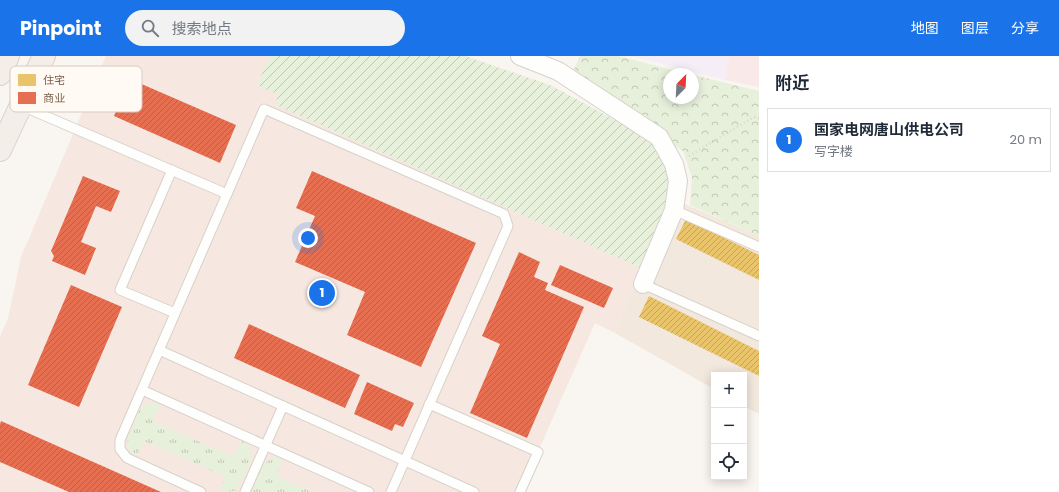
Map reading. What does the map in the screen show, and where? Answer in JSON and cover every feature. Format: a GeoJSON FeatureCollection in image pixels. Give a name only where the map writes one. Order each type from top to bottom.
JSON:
{"type":"FeatureCollection","features":[{"type":"Feature","properties":{"kind":"main road"},"geometry":{"type":"LineString","coordinates":[[0,74],[8,56]]}},
{"type":"Feature","properties":{"kind":"main road"},"geometry":{"type":"LineString","coordinates":[[40,66],[44,56]]}},
{"type":"Feature","properties":{"kind":"main road"},"geometry":{"type":"LineString","coordinates":[[1,150],[19,112]]}},
{"type":"Feature","properties":{"kind":"street"},"geometry":{"type":"LineString","coordinates":[[520,56],[558,72],[659,137],[674,164],[678,181],[674,210],[643,284]]}},
{"type":"Feature","properties":{"kind":"lane"},"geometry":{"type":"LineString","coordinates":[[201,492],[127,458],[120,449],[120,440],[264,109],[504,214],[508,226],[391,492]]}},
{"type":"Feature","properties":{"kind":"lane"},"geometry":{"type":"LineString","coordinates":[[36,112],[227,194]]}},
{"type":"Feature","properties":{"kind":"lane"},"geometry":{"type":"LineString","coordinates":[[172,170],[120,290],[175,313]]}},
{"type":"Feature","properties":{"kind":"lane"},"geometry":{"type":"LineString","coordinates":[[674,210],[759,247]]}},
{"type":"Feature","properties":{"kind":"lane"},"geometry":{"type":"LineString","coordinates":[[643,284],[759,336]]}},
{"type":"Feature","properties":{"kind":"lane"},"geometry":{"type":"LineString","coordinates":[[159,350],[474,492]]}},
{"type":"Feature","properties":{"kind":"lane"},"geometry":{"type":"LineString","coordinates":[[142,390],[369,492]]}},
{"type":"Feature","properties":{"kind":"lane"},"geometry":{"type":"LineString","coordinates":[[430,404],[538,452],[520,492]]}},
{"type":"Feature","properties":{"kind":"lane"},"geometry":{"type":"LineString","coordinates":[[245,492],[283,406]]}},
{"type":"Feature","properties":{"kind":"path"},"geometry":{"type":"LineString","coordinates":[[674,164],[754,117],[759,118]]}},
{"type":"Feature","properties":{"kind":"shaded area"},"geometry":{"type":"Polygon","coordinates":[[[106,56],[465,56],[552,86],[641,268],[615,333],[595,323],[520,492],[0,492],[0,336],[8,318],[21,257],[82,112],[142,112],[142,66],[102,66],[106,56]]]}},
{"type":"Feature","properties":{"kind":"shaded area"},"geometry":{"type":"Polygon","coordinates":[[[631,56],[729,56],[725,80],[699,73],[699,68],[678,68],[631,56]]]}},
{"type":"Feature","properties":{"kind":"shaded area"},"geometry":{"type":"Polygon","coordinates":[[[729,56],[759,56],[759,87],[725,80],[729,56]]]}},
{"type":"Feature","properties":{"kind":"shaded area"},"geometry":{"type":"Polygon","coordinates":[[[669,197],[759,236],[759,414],[747,408],[747,372],[711,372],[711,387],[615,333],[669,197]]]}},
{"type":"Feature","properties":{"kind":"green space"},"geometry":{"type":"Polygon","coordinates":[[[270,56],[465,56],[552,86],[650,139],[670,163],[669,197],[641,268],[274,104],[279,95],[257,85],[270,56]]]}},
{"type":"Feature","properties":{"kind":"green space"},"geometry":{"type":"Polygon","coordinates":[[[580,56],[618,56],[665,68],[663,68],[663,104],[699,104],[699,76],[759,91],[759,236],[690,205],[692,178],[683,151],[571,76],[580,56]]]}},
{"type":"Feature","properties":{"kind":"green space"},"geometry":{"type":"Polygon","coordinates":[[[155,403],[160,405],[153,421],[234,457],[242,441],[248,445],[252,451],[252,456],[236,491],[219,492],[226,477],[144,441],[137,456],[129,450],[128,441],[130,432],[140,410],[144,406],[155,403]]]}},
{"type":"Feature","properties":{"kind":"green space"},"geometry":{"type":"Polygon","coordinates":[[[278,457],[283,460],[276,476],[312,492],[252,492],[260,470],[267,462],[278,457]]]}},
{"type":"Feature","properties":{"kind":"building: 住宅"},"geometry":{"type":"Polygon","coordinates":[[[686,219],[759,255],[759,280],[676,239],[686,219]]]}},
{"type":"Feature","properties":{"kind":"building: 住宅"},"geometry":{"type":"Polygon","coordinates":[[[649,296],[759,351],[759,376],[639,317],[649,296]]]}},
{"type":"Feature","properties":{"kind":"building: 商业"},"geometry":{"type":"Polygon","coordinates":[[[142,84],[236,125],[220,163],[114,116],[116,112],[142,112],[142,84]]]}},
{"type":"Feature","properties":{"kind":"building: 商业"},"geometry":{"type":"Polygon","coordinates":[[[312,171],[476,243],[421,367],[347,335],[365,292],[295,262],[315,216],[296,208],[312,171]]]}},
{"type":"Feature","properties":{"kind":"building: 商业"},"geometry":{"type":"Polygon","coordinates":[[[83,176],[120,191],[111,212],[96,206],[81,242],[96,248],[85,275],[52,261],[54,256],[51,251],[83,176]]]}},
{"type":"Feature","properties":{"kind":"building: 商业"},"geometry":{"type":"Polygon","coordinates":[[[519,252],[540,262],[534,277],[548,283],[545,290],[584,307],[527,438],[470,413],[500,344],[482,336],[519,252]]]}},
{"type":"Feature","properties":{"kind":"building: 商业"},"geometry":{"type":"Polygon","coordinates":[[[560,265],[613,288],[604,308],[551,285],[560,265]]]}},
{"type":"Feature","properties":{"kind":"building: 商业"},"geometry":{"type":"Polygon","coordinates":[[[71,285],[122,307],[79,407],[28,385],[71,285]]]}},
{"type":"Feature","properties":{"kind":"building: 商业"},"geometry":{"type":"Polygon","coordinates":[[[249,324],[360,375],[345,408],[234,358],[249,324]]]}},
{"type":"Feature","properties":{"kind":"building: 商业"},"geometry":{"type":"Polygon","coordinates":[[[367,382],[414,403],[403,427],[395,424],[392,431],[354,414],[367,382]]]}},
{"type":"Feature","properties":{"kind":"building: 商业"},"geometry":{"type":"Polygon","coordinates":[[[1,421],[161,492],[69,492],[0,462],[1,421]]]}},
{"type":"Feature","properties":{"kind":"place","name":"国家电网唐山供电公司"},"geometry":{"type":"Point","coordinates":[322,293]}}]}
